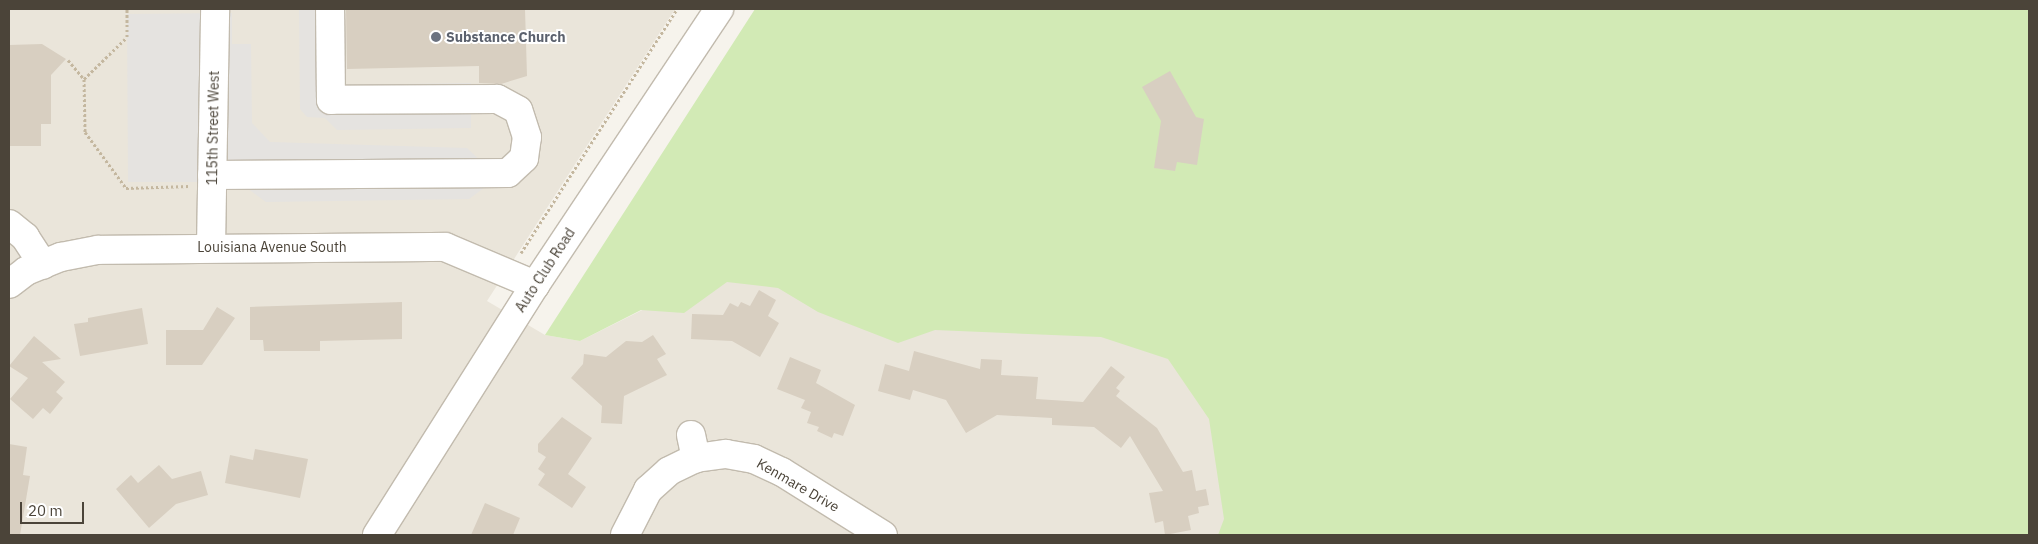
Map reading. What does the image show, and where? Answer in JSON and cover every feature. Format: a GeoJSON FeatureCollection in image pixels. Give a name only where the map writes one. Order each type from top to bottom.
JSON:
{"type":"FeatureCollection","features":[{"type":"Feature","properties":{"kind":"street","name":"115th Street West"},"geometry":{"type":"LineString","coordinates":[[211,247],[215,9]]}},
{"type":"Feature","properties":{"kind":"street"},"geometry":{"type":"LineString","coordinates":[[212,181],[508,173],[524,158],[527,137],[518,110],[496,99],[331,100],[330,9]]}},
{"type":"Feature","properties":{"kind":"street","name":"Auto Club Road"},"geometry":{"type":"LineString","coordinates":[[377,535],[535,285],[719,9]]}},
{"type":"Feature","properties":{"kind":"street"},"geometry":{"type":"LineString","coordinates":[[9,224],[25,237],[43,265]]}},
{"type":"Feature","properties":{"kind":"street","name":"Louisiana Avenue South"},"geometry":{"type":"LineString","coordinates":[[9,284],[43,265],[98,250],[211,247],[445,247],[535,285]]}},
{"type":"Feature","properties":{"kind":"street","name":"Kenmare Drive"},"geometry":{"type":"LineString","coordinates":[[625,535],[648,490],[694,447],[754,459],[884,535]]}},
{"type":"Feature","properties":{"kind":"path"},"geometry":{"type":"LineString","coordinates":[[84,80],[127,37],[127,9]]}},
{"type":"Feature","properties":{"kind":"path"},"geometry":{"type":"LineString","coordinates":[[506,273],[677,9]]}},
{"type":"Feature","properties":{"kind":"path"},"geometry":{"type":"LineString","coordinates":[[68,60],[84,80],[85,132],[126,188],[212,181]]}},
{"type":"Feature","properties":{"kind":"shaded area"},"geometry":{"type":"Polygon","coordinates":[[[9,9],[675,9],[487,301],[545,335],[580,341],[777,243],[1280,350],[1253,535],[9,535],[9,9]]]}},
{"type":"Feature","properties":{"kind":"shaded area"},"geometry":{"type":"Polygon","coordinates":[[[299,9],[339,9],[340,85],[471,83],[471,128],[337,130],[325,118],[307,117],[300,109],[299,9]]]}},
{"type":"Feature","properties":{"kind":"shaded area"},"geometry":{"type":"Polygon","coordinates":[[[232,13],[232,44],[251,44],[252,123],[270,142],[467,148],[488,168],[488,185],[469,199],[266,202],[247,188],[202,182],[128,182],[127,14],[232,13]]]}},
{"type":"Feature","properties":{"kind":"green space"},"geometry":{"type":"Polygon","coordinates":[[[755,9],[2029,9],[2029,535],[1218,535],[1224,519],[1209,419],[1168,359],[1101,337],[935,330],[898,343],[818,312],[778,288],[727,282],[684,313],[641,310],[580,341],[545,335],[755,9]]]}},
{"type":"Feature","properties":{"kind":"building","name":"Substance Church"},"geometry":{"type":"Polygon","coordinates":[[[346,9],[525,9],[527,76],[501,84],[479,83],[479,66],[347,69],[346,9]]]}},
{"type":"Feature","properties":{"kind":"building"},"geometry":{"type":"Polygon","coordinates":[[[42,44],[66,59],[51,75],[51,124],[41,124],[41,146],[9,146],[9,45],[42,44]]]}},
{"type":"Feature","properties":{"kind":"building"},"geometry":{"type":"Polygon","coordinates":[[[1170,71],[1196,117],[1204,119],[1197,165],[1177,162],[1175,171],[1154,168],[1161,121],[1142,87],[1170,71]]]}},
{"type":"Feature","properties":{"kind":"building"},"geometry":{"type":"Polygon","coordinates":[[[759,290],[776,300],[768,316],[779,323],[760,357],[732,341],[691,339],[692,314],[723,315],[730,303],[738,307],[741,302],[750,306],[759,290]]]}},
{"type":"Feature","properties":{"kind":"building"},"geometry":{"type":"Polygon","coordinates":[[[402,302],[402,339],[320,341],[320,351],[264,351],[263,340],[250,340],[250,307],[402,302]]]}},
{"type":"Feature","properties":{"kind":"building"},"geometry":{"type":"Polygon","coordinates":[[[217,307],[235,318],[202,365],[166,365],[166,330],[203,330],[217,307]]]}},
{"type":"Feature","properties":{"kind":"building"},"geometry":{"type":"Polygon","coordinates":[[[142,308],[148,344],[80,356],[74,324],[88,322],[88,318],[142,308]]]}},
{"type":"Feature","properties":{"kind":"building"},"geometry":{"type":"Polygon","coordinates":[[[653,335],[666,354],[657,359],[667,375],[624,396],[622,424],[601,423],[602,406],[571,378],[583,364],[584,354],[606,357],[626,341],[642,342],[653,335]]]}},
{"type":"Feature","properties":{"kind":"building"},"geometry":{"type":"Polygon","coordinates":[[[34,336],[61,359],[42,362],[65,382],[56,392],[63,398],[50,414],[43,408],[33,419],[10,399],[28,378],[9,366],[34,336]]]}},
{"type":"Feature","properties":{"kind":"building"},"geometry":{"type":"Polygon","coordinates":[[[914,351],[980,369],[981,359],[1002,360],[1001,375],[1038,377],[1036,399],[1083,402],[1111,366],[1125,377],[1116,388],[1120,391],[1116,396],[1157,428],[1183,472],[1192,470],[1196,491],[1206,489],[1209,505],[1198,507],[1199,513],[1188,516],[1191,530],[1165,535],[1163,521],[1155,523],[1149,493],[1163,491],[1130,436],[1121,448],[1094,427],[1052,425],[1052,418],[997,415],[966,433],[946,400],[913,390],[910,400],[878,391],[885,364],[909,371],[914,351]]]}},
{"type":"Feature","properties":{"kind":"building"},"geometry":{"type":"Polygon","coordinates":[[[790,357],[821,370],[816,383],[855,405],[843,436],[834,433],[832,438],[817,431],[819,427],[807,423],[811,412],[801,408],[805,400],[777,389],[790,357]]]}},
{"type":"Feature","properties":{"kind":"building"},"geometry":{"type":"Polygon","coordinates":[[[562,417],[592,438],[568,474],[586,487],[572,508],[538,485],[545,474],[538,469],[546,457],[538,452],[538,444],[562,417]]]}},
{"type":"Feature","properties":{"kind":"building"},"geometry":{"type":"Polygon","coordinates":[[[9,444],[27,447],[23,475],[30,476],[20,535],[9,535],[9,444]]]}},
{"type":"Feature","properties":{"kind":"building"},"geometry":{"type":"Polygon","coordinates":[[[255,449],[308,459],[300,498],[225,483],[230,455],[253,460],[255,449]]]}},
{"type":"Feature","properties":{"kind":"building"},"geometry":{"type":"Polygon","coordinates":[[[159,465],[172,479],[201,471],[208,495],[176,504],[149,528],[116,489],[131,475],[138,483],[159,465]]]}},
{"type":"Feature","properties":{"kind":"building"},"geometry":{"type":"Polygon","coordinates":[[[485,503],[520,518],[513,535],[471,535],[485,503]]]}},
{"type":"Feature","properties":{"kind":"place","name":"Substance Church"},"geometry":{"type":"Point","coordinates":[436,37]}}]}
